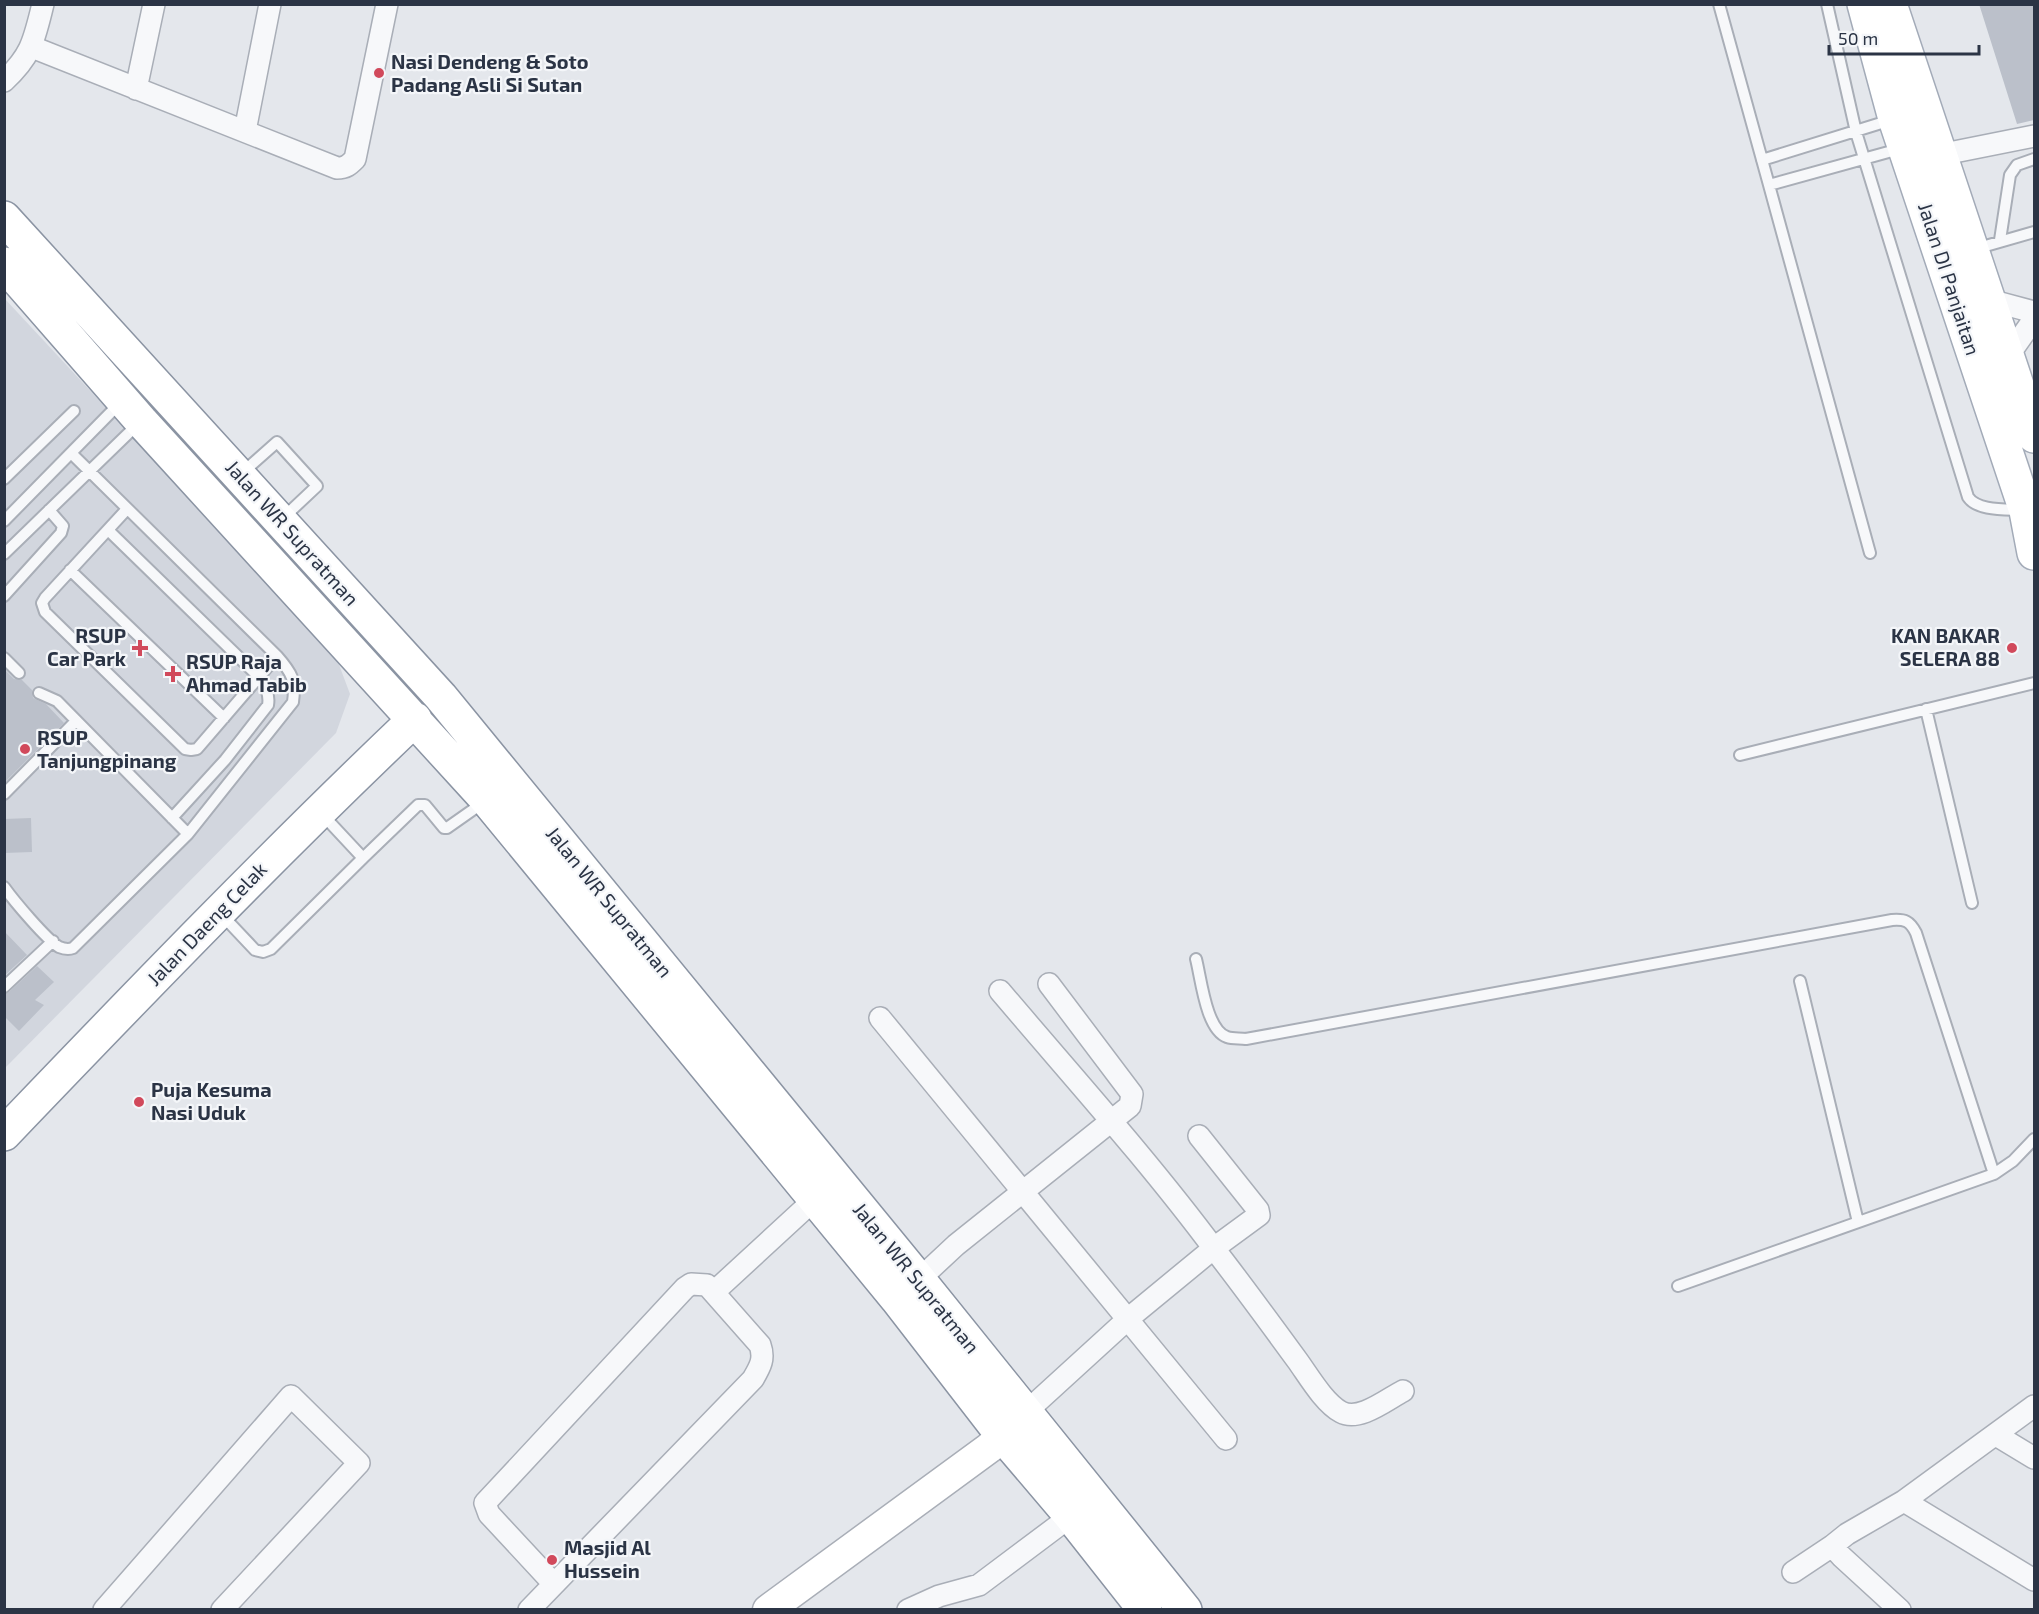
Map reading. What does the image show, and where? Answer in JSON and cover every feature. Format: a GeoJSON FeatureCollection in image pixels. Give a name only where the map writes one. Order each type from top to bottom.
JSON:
{"type":"FeatureCollection","features":[{"type":"Feature","properties":{"kind":"main road","name":"Jalan DI Panjaitan"},"geometry":{"type":"LineString","coordinates":[[1863,4],[1901,133],[1996,360],[2034,436]]}},
{"type":"Feature","properties":{"kind":"main road","name":"Jalan DI Panjaitan"},"geometry":{"type":"LineString","coordinates":[[1890,4],[1940,155],[1986,245],[1996,360],[2034,553]]}},
{"type":"Feature","properties":{"kind":"main road","name":"Jalan WR Supratman"},"geometry":{"type":"LineString","coordinates":[[4,218],[441,698],[974,1373],[1003,1436],[1071,1516],[1145,1610]]}},
{"type":"Feature","properties":{"kind":"main road","name":"Jalan WR Supratman"},"geometry":{"type":"LineString","coordinates":[[4,264],[132,411],[416,719],[487,800],[815,1199],[908,1290]]}},
{"type":"Feature","properties":{"kind":"main road","name":"Jalan Daeng Celak"},"geometry":{"type":"LineString","coordinates":[[4,1134],[218,912],[319,811],[416,719]]}},
{"type":"Feature","properties":{"kind":"main road","name":"Jalan WR Supratman"},"geometry":{"type":"LineString","coordinates":[[974,1373],[1026,1412],[1185,1610]]}},
{"type":"Feature","properties":{"kind":"street"},"geometry":{"type":"LineString","coordinates":[[4,81],[19,67],[32,47],[43,4]]}},
{"type":"Feature","properties":{"kind":"street"},"geometry":{"type":"LineString","coordinates":[[136,89],[154,4]]}},
{"type":"Feature","properties":{"kind":"street"},"geometry":{"type":"LineString","coordinates":[[245,131],[270,4]]}},
{"type":"Feature","properties":{"kind":"street"},"geometry":{"type":"LineString","coordinates":[[32,47],[337,168],[349,165],[355,159],[387,4]]}},
{"type":"Feature","properties":{"kind":"street"},"geometry":{"type":"LineString","coordinates":[[1940,155],[2034,136]]}},
{"type":"Feature","properties":{"kind":"street"},"geometry":{"type":"LineString","coordinates":[[1989,300],[2034,312]]}},
{"type":"Feature","properties":{"kind":"street"},"geometry":{"type":"LineString","coordinates":[[1996,360],[2034,319]]}},
{"type":"Feature","properties":{"kind":"street"},"geometry":{"type":"LineString","coordinates":[[908,1290],[956,1245],[1130,1106],[1132,1094],[1049,984]]}},
{"type":"Feature","properties":{"kind":"street"},"geometry":{"type":"LineString","coordinates":[[1000,991],[1214,1248],[1315,1385],[1335,1408],[1353,1415],[1365,1412],[1403,1391]]}},
{"type":"Feature","properties":{"kind":"street"},"geometry":{"type":"LineString","coordinates":[[880,1018],[1129,1318],[1226,1439]]}},
{"type":"Feature","properties":{"kind":"street"},"geometry":{"type":"LineString","coordinates":[[1026,1412],[1129,1318],[1214,1248],[1259,1215],[1258,1210],[1199,1136]]}},
{"type":"Feature","properties":{"kind":"street"},"geometry":{"type":"LineString","coordinates":[[714,1292],[815,1199]]}},
{"type":"Feature","properties":{"kind":"street"},"geometry":{"type":"LineString","coordinates":[[529,1610],[753,1379],[761,1364],[763,1353],[760,1345],[707,1285],[691,1284],[685,1288],[485,1503],[489,1514],[554,1584]]}},
{"type":"Feature","properties":{"kind":"street"},"geometry":{"type":"LineString","coordinates":[[104,1610],[291,1396],[359,1463],[222,1610]]}},
{"type":"Feature","properties":{"kind":"street"},"geometry":{"type":"LineString","coordinates":[[1793,1572],[1846,1534],[1904,1502],[2034,1406]]}},
{"type":"Feature","properties":{"kind":"street"},"geometry":{"type":"LineString","coordinates":[[1996,1435],[2034,1458]]}},
{"type":"Feature","properties":{"kind":"street"},"geometry":{"type":"LineString","coordinates":[[768,1610],[1003,1436]]}},
{"type":"Feature","properties":{"kind":"street"},"geometry":{"type":"LineString","coordinates":[[1904,1502],[2034,1580]]}},
{"type":"Feature","properties":{"kind":"street"},"geometry":{"type":"LineString","coordinates":[[908,1610],[939,1596],[979,1585],[1071,1516]]}},
{"type":"Feature","properties":{"kind":"street"},"geometry":{"type":"LineString","coordinates":[[1832,1546],[1900,1610]]}},
{"type":"Feature","properties":{"kind":"lane"},"geometry":{"type":"LineString","coordinates":[[1719,4],[1870,554]]}},
{"type":"Feature","properties":{"kind":"lane"},"geometry":{"type":"LineString","coordinates":[[1827,4],[1856,132],[1968,497],[1978,506],[2026,511]]}},
{"type":"Feature","properties":{"kind":"lane"},"geometry":{"type":"LineString","coordinates":[[1762,160],[1856,132],[1901,133]]}},
{"type":"Feature","properties":{"kind":"lane"},"geometry":{"type":"LineString","coordinates":[[1769,185],[1864,159],[1901,133]]}},
{"type":"Feature","properties":{"kind":"lane"},"geometry":{"type":"LineString","coordinates":[[1986,245],[2010,175],[2017,165],[2034,159]]}},
{"type":"Feature","properties":{"kind":"lane"},"geometry":{"type":"LineString","coordinates":[[1986,245],[2034,232]]}},
{"type":"Feature","properties":{"kind":"lane"},"geometry":{"type":"LineString","coordinates":[[4,479],[74,411]]}},
{"type":"Feature","properties":{"kind":"lane"},"geometry":{"type":"LineString","coordinates":[[4,521],[72,453],[132,411]]}},
{"type":"Feature","properties":{"kind":"lane"},"geometry":{"type":"LineString","coordinates":[[6,549],[89,472],[132,411]]}},
{"type":"Feature","properties":{"kind":"lane"},"geometry":{"type":"LineString","coordinates":[[240,476],[277,442],[317,486],[280,520]]}},
{"type":"Feature","properties":{"kind":"lane"},"geometry":{"type":"LineString","coordinates":[[4,887],[12,899],[52,941],[69,950],[73,948],[188,834],[293,702],[295,686],[290,670],[72,453]]}},
{"type":"Feature","properties":{"kind":"lane"},"geometry":{"type":"LineString","coordinates":[[127,509],[45,598],[42,603],[45,612],[185,749],[197,749],[277,656]]}},
{"type":"Feature","properties":{"kind":"lane"},"geometry":{"type":"LineString","coordinates":[[4,596],[61,533],[63,526],[49,510]]}},
{"type":"Feature","properties":{"kind":"lane"},"geometry":{"type":"LineString","coordinates":[[108,530],[259,677],[267,691],[268,705],[225,760],[172,818]]}},
{"type":"Feature","properties":{"kind":"lane"},"geometry":{"type":"LineString","coordinates":[[70,570],[224,718]]}},
{"type":"Feature","properties":{"kind":"lane"},"geometry":{"type":"LineString","coordinates":[[4,658],[19,673]]}},
{"type":"Feature","properties":{"kind":"lane"},"geometry":{"type":"LineString","coordinates":[[1740,755],[2034,683]]}},
{"type":"Feature","properties":{"kind":"lane"},"geometry":{"type":"LineString","coordinates":[[39,693],[57,702],[188,834]]}},
{"type":"Feature","properties":{"kind":"lane"},"geometry":{"type":"LineString","coordinates":[[1926,709],[1972,903]]}},
{"type":"Feature","properties":{"kind":"lane"},"geometry":{"type":"LineString","coordinates":[[4,794],[76,721]]}},
{"type":"Feature","properties":{"kind":"lane"},"geometry":{"type":"LineString","coordinates":[[218,912],[255,950],[263,952],[271,949],[418,805],[425,805],[444,828],[447,828],[487,800]]}},
{"type":"Feature","properties":{"kind":"lane"},"geometry":{"type":"LineString","coordinates":[[319,811],[363,858]]}},
{"type":"Feature","properties":{"kind":"lane"},"geometry":{"type":"LineString","coordinates":[[1196,959],[1210,1018],[1216,1029],[1226,1037],[1246,1039],[1892,920],[1907,921],[1916,933],[1994,1174]]}},
{"type":"Feature","properties":{"kind":"lane"},"geometry":{"type":"LineString","coordinates":[[4,987],[52,941]]}},
{"type":"Feature","properties":{"kind":"lane"},"geometry":{"type":"LineString","coordinates":[[1800,981],[1858,1222]]}},
{"type":"Feature","properties":{"kind":"lane"},"geometry":{"type":"LineString","coordinates":[[1678,1286],[1994,1174],[2013,1161],[2034,1138]]}},
{"type":"Feature","properties":{"kind":"shaded area","name":"RSUP Raja Ahmad Tabib"},"geometry":{"type":"Polygon","coordinates":[[[5,299],[335,654],[350,694],[336,733],[5,1068],[5,299]]]}},
{"type":"Feature","properties":{"kind":"building"},"geometry":{"type":"Polygon","coordinates":[[[1979,4],[2034,4],[2034,120],[2017,124],[1979,4]]]}},
{"type":"Feature","properties":{"kind":"building","name":"RSUP Tanjungpinang"},"geometry":{"type":"Polygon","coordinates":[[[4,669],[14,679],[22,680],[32,690],[33,698],[46,704],[64,723],[4,783],[4,669]]]}},
{"type":"Feature","properties":{"kind":"building"},"geometry":{"type":"Polygon","coordinates":[[[31,818],[32,852],[4,853],[4,819],[31,818]]]}},
{"type":"Feature","properties":{"kind":"building"},"geometry":{"type":"Polygon","coordinates":[[[4,931],[27,955],[4,976],[4,931]]]}},
{"type":"Feature","properties":{"kind":"building"},"geometry":{"type":"Polygon","coordinates":[[[37,966],[54,982],[35,1000],[44,1005],[19,1031],[4,1016],[4,994],[37,966]]]}},
{"type":"Feature","properties":{"kind":"place","name":"Nasi Dendeng & Soto Padang Asli Si Sutan"},"geometry":{"type":"Point","coordinates":[379,73]}},
{"type":"Feature","properties":{"kind":"place","name":"RSUP Car Park"},"geometry":{"type":"Point","coordinates":[140,648]}},
{"type":"Feature","properties":{"kind":"place","name":"KAN BAKAR SELERA 88"},"geometry":{"type":"Point","coordinates":[2012,648]}},
{"type":"Feature","properties":{"kind":"place","name":"RSUP Raja Ahmad Tabib"},"geometry":{"type":"Point","coordinates":[173,674]}},
{"type":"Feature","properties":{"kind":"place","name":"RSUP Tanjungpinang"},"geometry":{"type":"Point","coordinates":[25,749]}},
{"type":"Feature","properties":{"kind":"place","name":"Puja Kesuma Nasi Uduk"},"geometry":{"type":"Point","coordinates":[139,1102]}},
{"type":"Feature","properties":{"kind":"place","name":"Masjid Al Hussein"},"geometry":{"type":"Point","coordinates":[552,1560]}}]}
